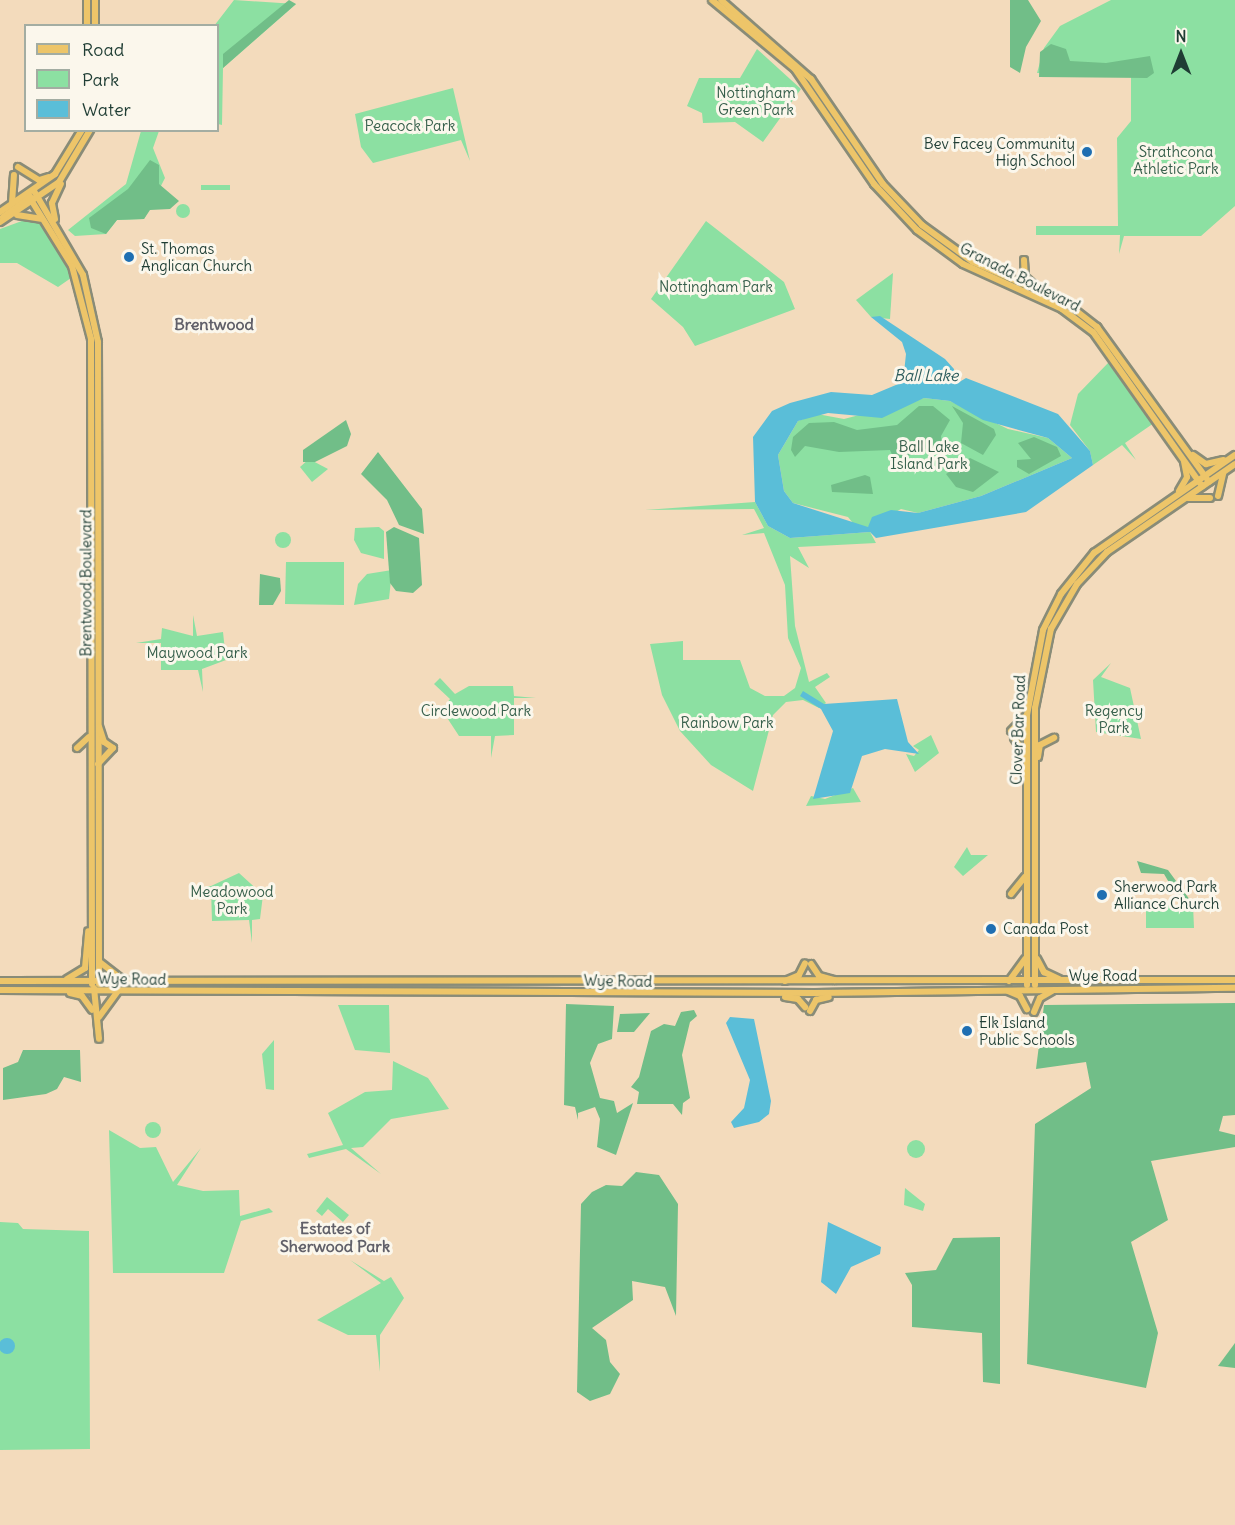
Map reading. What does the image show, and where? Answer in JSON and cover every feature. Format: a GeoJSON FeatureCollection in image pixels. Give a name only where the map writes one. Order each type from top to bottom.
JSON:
{"type":"FeatureCollection","features":[{"type":"Feature","properties":{"kind":"main road"},"geometry":{"type":"LineString","coordinates":[[87,0],[87,24]]}},
{"type":"Feature","properties":{"kind":"main road"},"geometry":{"type":"LineString","coordinates":[[94,0],[94,24]]}},
{"type":"Feature","properties":{"kind":"main road","name":"Granada Boulevard"},"geometry":{"type":"LineString","coordinates":[[712,0],[795,69],[874,184],[917,231],[963,264],[1062,309],[1093,332],[1207,479]]}},
{"type":"Feature","properties":{"kind":"main road","name":"Granada Boulevard"},"geometry":{"type":"LineString","coordinates":[[721,0],[811,79],[883,184],[922,225],[973,262],[1048,293],[1107,336],[1183,450],[1200,483]]}},
{"type":"Feature","properties":{"kind":"main road"},"geometry":{"type":"LineString","coordinates":[[11,216],[55,174],[81,132]]}},
{"type":"Feature","properties":{"kind":"main road"},"geometry":{"type":"LineString","coordinates":[[58,228],[52,202],[89,132]]}},
{"type":"Feature","properties":{"kind":"main road"},"geometry":{"type":"LineString","coordinates":[[18,167],[39,180],[55,174]]}},
{"type":"Feature","properties":{"kind":"main road"},"geometry":{"type":"LineString","coordinates":[[9,207],[17,193],[14,175]]}},
{"type":"Feature","properties":{"kind":"main road"},"geometry":{"type":"LineString","coordinates":[[0,220],[67,175]]}},
{"type":"Feature","properties":{"kind":"main road"},"geometry":{"type":"LineString","coordinates":[[0,212],[32,197]]}},
{"type":"Feature","properties":{"kind":"main road","name":"Brentwood Boulevard"},"geometry":{"type":"LineString","coordinates":[[32,197],[80,284],[91,339],[94,724],[91,892],[99,1039]]}},
{"type":"Feature","properties":{"kind":"main road","name":"Brentwood Boulevard"},"geometry":{"type":"LineString","coordinates":[[32,197],[58,228],[86,283],[98,342],[94,724]]}},
{"type":"Feature","properties":{"kind":"main road"},"geometry":{"type":"LineString","coordinates":[[0,220],[30,213],[47,223]]}},
{"type":"Feature","properties":{"kind":"main road"},"geometry":{"type":"LineString","coordinates":[[1024,260],[1024,277],[1048,293]]}},
{"type":"Feature","properties":{"kind":"main road"},"geometry":{"type":"LineString","coordinates":[[1183,450],[1206,464],[1235,455]]}},
{"type":"Feature","properties":{"kind":"main road"},"geometry":{"type":"LineString","coordinates":[[1174,501],[1187,477],[1183,450]]}},
{"type":"Feature","properties":{"kind":"main road","name":"Clover Bar Road"},"geometry":{"type":"LineString","coordinates":[[1207,479],[1235,455]]}},
{"type":"Feature","properties":{"kind":"main road","name":"Clover Bar Road"},"geometry":{"type":"LineString","coordinates":[[1035,985],[1037,687],[1057,617],[1107,552],[1200,483],[1235,464]]}},
{"type":"Feature","properties":{"kind":"main road"},"geometry":{"type":"LineString","coordinates":[[1218,496],[1218,483],[1228,469]]}},
{"type":"Feature","properties":{"kind":"main road"},"geometry":{"type":"LineString","coordinates":[[1174,501],[1210,498]]}},
{"type":"Feature","properties":{"kind":"main road","name":"Clover Bar Road"},"geometry":{"type":"LineString","coordinates":[[1027,985],[1028,699],[1043,630],[1069,582],[1105,544],[1174,501]]}},
{"type":"Feature","properties":{"kind":"main road"},"geometry":{"type":"LineString","coordinates":[[1028,699],[1025,721],[1013,735],[1028,761]]}},
{"type":"Feature","properties":{"kind":"main road"},"geometry":{"type":"LineString","coordinates":[[94,724],[104,742],[113,748],[94,763],[77,748],[88,741],[94,724]]}},
{"type":"Feature","properties":{"kind":"main road"},"geometry":{"type":"LineString","coordinates":[[1035,767],[1040,745],[1054,738]]}},
{"type":"Feature","properties":{"kind":"main road","name":"Brentwood Boulevard"},"geometry":{"type":"LineString","coordinates":[[94,763],[99,954],[95,982]]}},
{"type":"Feature","properties":{"kind":"main road"},"geometry":{"type":"LineString","coordinates":[[1011,894],[1026,873]]}},
{"type":"Feature","properties":{"kind":"main road"},"geometry":{"type":"LineString","coordinates":[[61,981],[85,968],[91,892]]}},
{"type":"Feature","properties":{"kind":"main road"},"geometry":{"type":"LineString","coordinates":[[1005,982],[1017,976],[1027,952]]}},
{"type":"Feature","properties":{"kind":"main road"},"geometry":{"type":"LineString","coordinates":[[1035,952],[1044,972],[1068,981]]}},
{"type":"Feature","properties":{"kind":"main road"},"geometry":{"type":"LineString","coordinates":[[99,954],[105,970],[125,982]]}},
{"type":"Feature","properties":{"kind":"main road"},"geometry":{"type":"LineString","coordinates":[[780,983],[799,975],[808,963],[819,976],[849,983]]}},
{"type":"Feature","properties":{"kind":"main road","name":"Wye Road"},"geometry":{"type":"LineString","coordinates":[[0,981],[1005,982],[1035,985],[1068,981],[1235,980]]}},
{"type":"Feature","properties":{"kind":"main road","name":"Wye Road"},"geometry":{"type":"LineString","coordinates":[[0,990],[847,993],[1002,989],[1027,985]]}},
{"type":"Feature","properties":{"kind":"main road","name":"Wye Road"},"geometry":{"type":"LineString","coordinates":[[1035,985],[1057,988],[1235,988]]}},
{"type":"Feature","properties":{"kind":"main road"},"geometry":{"type":"LineString","coordinates":[[1034,1012],[1042,996],[1057,988]]}},
{"type":"Feature","properties":{"kind":"main road"},"geometry":{"type":"LineString","coordinates":[[1002,989],[1018,995],[1027,1009]]}},
{"type":"Feature","properties":{"kind":"main road"},"geometry":{"type":"LineString","coordinates":[[61,990],[82,996],[92,1010]]}},
{"type":"Feature","properties":{"kind":"main road"},"geometry":{"type":"LineString","coordinates":[[99,1017],[109,996],[126,990]]}},
{"type":"Feature","properties":{"kind":"main road"},"geometry":{"type":"LineString","coordinates":[[770,993],[798,999],[808,1009],[818,999],[847,993]]}},
{"type":"Feature","properties":{"kind":"green space"},"geometry":{"type":"Polygon","coordinates":[[[234,0],[296,4],[223,68],[222,125],[219,124],[219,24],[216,24],[234,0]]]}},
{"type":"Feature","properties":{"kind":"green space"},"geometry":{"type":"Polygon","coordinates":[[[289,0],[296,4],[223,68],[223,54],[289,0]]]}},
{"type":"Feature","properties":{"kind":"green space"},"geometry":{"type":"Polygon","coordinates":[[[1010,0],[1028,0],[1041,21],[1026,47],[1020,73],[1010,67],[1010,0]]]}},
{"type":"Feature","properties":{"kind":"green space","name":"Strathcona Athletic Park"},"geometry":{"type":"Polygon","coordinates":[[[1111,0],[1235,0],[1235,206],[1201,236],[1124,236],[1119,254],[1120,235],[1036,235],[1036,226],[1118,226],[1117,138],[1131,121],[1131,74],[1037,73],[1044,48],[1060,26],[1111,0]]]}},
{"type":"Feature","properties":{"kind":"green space"},"geometry":{"type":"Polygon","coordinates":[[[1051,44],[1066,49],[1070,61],[1106,63],[1150,56],[1154,73],[1147,78],[1039,77],[1040,52],[1051,44]]]}},
{"type":"Feature","properties":{"kind":"green space","name":"Nottingham Green Park"},"geometry":{"type":"Polygon","coordinates":[[[757,49],[801,89],[763,142],[735,122],[703,123],[702,113],[687,106],[699,78],[740,78],[757,49]]]}},
{"type":"Feature","properties":{"kind":"green space","name":"Peacock Park"},"geometry":{"type":"Polygon","coordinates":[[[453,88],[470,161],[461,140],[373,163],[361,147],[355,114],[453,88]]]}},
{"type":"Feature","properties":{"kind":"green space"},"geometry":{"type":"Polygon","coordinates":[[[141,132],[159,132],[153,148],[165,178],[144,219],[117,220],[106,234],[75,236],[68,230],[126,184],[141,132]]]}},
{"type":"Feature","properties":{"kind":"green space"},"geometry":{"type":"Polygon","coordinates":[[[150,160],[159,165],[159,184],[179,201],[170,209],[150,210],[144,219],[117,220],[106,234],[91,228],[89,218],[128,189],[150,160]]]}},
{"type":"Feature","properties":{"kind":"green space"},"geometry":{"type":"Polygon","coordinates":[[[201,185],[230,185],[230,190],[201,190],[201,185]]]}},
{"type":"Feature","properties":{"kind":"green space"},"geometry":{"type":"Polygon","coordinates":[[[183,204],[188,206],[190,211],[188,216],[183,218],[178,216],[176,211],[178,206],[183,204]]]}},
{"type":"Feature","properties":{"kind":"green space"},"geometry":{"type":"Polygon","coordinates":[[[30,218],[41,221],[60,249],[71,278],[58,287],[17,263],[0,263],[0,229],[30,218]]]}},
{"type":"Feature","properties":{"kind":"green space","name":"Nottingham Park"},"geometry":{"type":"Polygon","coordinates":[[[706,221],[784,282],[795,309],[695,346],[683,327],[651,299],[706,221]]]}},
{"type":"Feature","properties":{"kind":"green space"},"geometry":{"type":"Polygon","coordinates":[[[893,273],[890,319],[871,317],[856,300],[893,273]]]}},
{"type":"Feature","properties":{"kind":"green space"},"geometry":{"type":"Polygon","coordinates":[[[1109,362],[1154,423],[1125,443],[1136,460],[1122,445],[1093,465],[1090,451],[1070,425],[1078,394],[1109,362]]]}},
{"type":"Feature","properties":{"kind":"green space","name":"Ball Lake Island Park"},"geometry":{"type":"Polygon","coordinates":[[[924,398],[950,401],[1008,429],[1048,438],[1072,458],[981,496],[918,513],[901,509],[868,527],[857,528],[848,517],[793,503],[784,491],[778,455],[798,421],[817,414],[844,419],[924,398]]]}},
{"type":"Feature","properties":{"kind":"green space"},"geometry":{"type":"Polygon","coordinates":[[[919,406],[933,406],[950,420],[941,436],[943,449],[920,449],[896,464],[890,450],[839,452],[805,446],[795,457],[791,450],[793,437],[809,423],[834,422],[857,430],[897,425],[919,406]]]}},
{"type":"Feature","properties":{"kind":"green space"},"geometry":{"type":"Polygon","coordinates":[[[952,406],[994,429],[996,435],[983,455],[961,443],[963,423],[952,406]]]}},
{"type":"Feature","properties":{"kind":"green space"},"geometry":{"type":"Polygon","coordinates":[[[346,420],[351,434],[347,446],[315,462],[303,462],[303,450],[346,420]]]}},
{"type":"Feature","properties":{"kind":"green space"},"geometry":{"type":"Polygon","coordinates":[[[1034,437],[1057,447],[1061,456],[1029,474],[1017,467],[1017,460],[1031,459],[1018,443],[1034,437]]]}},
{"type":"Feature","properties":{"kind":"green space"},"geometry":{"type":"Polygon","coordinates":[[[378,452],[422,509],[424,534],[399,525],[387,500],[361,474],[378,452]]]}},
{"type":"Feature","properties":{"kind":"green space"},"geometry":{"type":"Polygon","coordinates":[[[970,458],[999,472],[973,492],[956,487],[946,474],[970,458]]]}},
{"type":"Feature","properties":{"kind":"green space"},"geometry":{"type":"Polygon","coordinates":[[[309,459],[328,469],[312,482],[300,467],[309,459]]]}},
{"type":"Feature","properties":{"kind":"green space"},"geometry":{"type":"Polygon","coordinates":[[[865,475],[870,477],[873,494],[832,492],[831,485],[865,475]]]}},
{"type":"Feature","properties":{"kind":"green space","name":"Rainbow Park"},"geometry":{"type":"Polygon","coordinates":[[[755,502],[768,526],[790,538],[870,532],[876,543],[798,547],[809,568],[790,556],[795,626],[809,682],[827,673],[830,677],[815,687],[826,703],[819,708],[803,700],[786,702],[773,715],[753,791],[711,765],[680,731],[662,695],[650,644],[683,641],[683,660],[740,660],[750,688],[765,696],[784,696],[795,688],[801,668],[788,638],[785,585],[764,533],[742,535],[764,528],[754,509],[645,510],[755,502]]]}},
{"type":"Feature","properties":{"kind":"green space"},"geometry":{"type":"Polygon","coordinates":[[[379,527],[384,531],[384,559],[361,553],[354,540],[355,528],[379,527]]]}},
{"type":"Feature","properties":{"kind":"green space"},"geometry":{"type":"Polygon","coordinates":[[[394,527],[419,538],[422,585],[413,593],[396,591],[390,583],[386,532],[394,527]]]}},
{"type":"Feature","properties":{"kind":"green space"},"geometry":{"type":"Polygon","coordinates":[[[283,532],[291,540],[283,548],[275,540],[283,532]]]}},
{"type":"Feature","properties":{"kind":"green space"},"geometry":{"type":"Polygon","coordinates":[[[286,562],[344,562],[344,605],[285,604],[286,562]]]}},
{"type":"Feature","properties":{"kind":"green space"},"geometry":{"type":"Polygon","coordinates":[[[392,570],[389,599],[354,605],[358,584],[367,574],[392,570]]]}},
{"type":"Feature","properties":{"kind":"green space"},"geometry":{"type":"Polygon","coordinates":[[[260,574],[280,578],[281,591],[273,605],[259,605],[260,574]]]}},
{"type":"Feature","properties":{"kind":"green space","name":"Maywood Park"},"geometry":{"type":"Polygon","coordinates":[[[193,615],[197,636],[223,632],[226,660],[202,669],[203,692],[198,670],[161,670],[161,643],[136,643],[161,639],[162,628],[193,636],[193,615]]]}},
{"type":"Feature","properties":{"kind":"green space","name":"Regency Park"},"geometry":{"type":"Polygon","coordinates":[[[1111,663],[1101,677],[1130,688],[1141,739],[1096,732],[1093,680],[1111,663]]]}},
{"type":"Feature","properties":{"kind":"green space","name":"Circlewood Park"},"geometry":{"type":"Polygon","coordinates":[[[440,678],[455,694],[469,686],[513,686],[514,696],[536,698],[514,698],[514,735],[495,736],[491,758],[491,736],[459,736],[442,710],[450,699],[434,684],[440,678]]]}},
{"type":"Feature","properties":{"kind":"green space"},"geometry":{"type":"Polygon","coordinates":[[[931,735],[939,753],[915,772],[906,754],[914,756],[919,750],[913,746],[931,735]]]}},
{"type":"Feature","properties":{"kind":"green space"},"geometry":{"type":"Polygon","coordinates":[[[853,788],[861,802],[806,806],[811,796],[825,799],[853,788]]]}},
{"type":"Feature","properties":{"kind":"green space"},"geometry":{"type":"Polygon","coordinates":[[[967,847],[971,855],[988,855],[963,876],[954,867],[967,847]]]}},
{"type":"Feature","properties":{"kind":"green space"},"geometry":{"type":"Polygon","coordinates":[[[1137,861],[1168,870],[1190,900],[1177,896],[1164,874],[1141,873],[1137,861]]]}},
{"type":"Feature","properties":{"kind":"green space","name":"Meadowood Park"},"geometry":{"type":"Polygon","coordinates":[[[239,873],[263,895],[260,919],[252,920],[252,943],[249,920],[212,921],[211,889],[189,889],[211,886],[239,873]]]}},
{"type":"Feature","properties":{"kind":"green space"},"geometry":{"type":"Polygon","coordinates":[[[1146,905],[1193,905],[1194,928],[1146,928],[1146,905]]]}},
{"type":"Feature","properties":{"kind":"green space"},"geometry":{"type":"Polygon","coordinates":[[[1235,1003],[1235,1115],[1223,1116],[1219,1131],[1235,1135],[1235,1147],[1151,1161],[1168,1220],[1131,1242],[1158,1333],[1146,1388],[1027,1364],[1035,1124],[1091,1088],[1086,1062],[1036,1069],[1044,1005],[1235,1003]]]}},
{"type":"Feature","properties":{"kind":"green space"},"geometry":{"type":"Polygon","coordinates":[[[566,1004],[614,1006],[612,1039],[598,1044],[590,1063],[600,1098],[614,1101],[617,1113],[633,1103],[616,1155],[597,1147],[600,1119],[595,1107],[578,1113],[578,1120],[575,1107],[564,1105],[566,1004]]]}},
{"type":"Feature","properties":{"kind":"green space"},"geometry":{"type":"Polygon","coordinates":[[[338,1005],[389,1005],[390,1053],[355,1050],[338,1005]]]}},
{"type":"Feature","properties":{"kind":"green space"},"geometry":{"type":"Polygon","coordinates":[[[694,1010],[697,1016],[690,1022],[682,1055],[690,1098],[683,1103],[682,1115],[673,1104],[637,1104],[639,1092],[631,1087],[639,1077],[651,1031],[664,1024],[675,1026],[681,1012],[694,1010]]]}},
{"type":"Feature","properties":{"kind":"green space"},"geometry":{"type":"Polygon","coordinates":[[[650,1013],[634,1032],[617,1032],[620,1014],[650,1013]]]}},
{"type":"Feature","properties":{"kind":"green space"},"geometry":{"type":"Polygon","coordinates":[[[274,1040],[274,1090],[266,1089],[262,1054],[274,1040]]]}},
{"type":"Feature","properties":{"kind":"green space"},"geometry":{"type":"Polygon","coordinates":[[[23,1050],[80,1050],[81,1082],[64,1077],[57,1089],[46,1094],[3,1100],[3,1068],[18,1062],[23,1050]]]}},
{"type":"Feature","properties":{"kind":"green space"},"geometry":{"type":"Polygon","coordinates":[[[393,1061],[428,1078],[449,1109],[391,1119],[363,1147],[351,1148],[381,1174],[346,1149],[309,1158],[307,1154],[343,1145],[328,1113],[365,1092],[392,1090],[393,1061]]]}},
{"type":"Feature","properties":{"kind":"green space"},"geometry":{"type":"Polygon","coordinates":[[[150,1122],[156,1122],[161,1130],[159,1136],[150,1138],[145,1133],[145,1127],[150,1122]]]}},
{"type":"Feature","properties":{"kind":"green space"},"geometry":{"type":"Polygon","coordinates":[[[109,1130],[140,1148],[156,1147],[173,1182],[201,1148],[177,1185],[203,1191],[239,1190],[240,1216],[269,1208],[273,1212],[241,1221],[224,1273],[113,1273],[109,1130]]]}},
{"type":"Feature","properties":{"kind":"green space"},"geometry":{"type":"Polygon","coordinates":[[[912,1140],[920,1140],[925,1145],[923,1156],[912,1158],[907,1153],[907,1145],[912,1140]]]}},
{"type":"Feature","properties":{"kind":"green space"},"geometry":{"type":"Polygon","coordinates":[[[636,1172],[659,1175],[678,1204],[676,1316],[665,1287],[632,1281],[633,1300],[592,1328],[606,1340],[610,1362],[620,1374],[610,1394],[590,1401],[577,1392],[581,1204],[592,1192],[606,1185],[622,1186],[636,1172]]]}},
{"type":"Feature","properties":{"kind":"green space"},"geometry":{"type":"Polygon","coordinates":[[[905,1188],[925,1204],[923,1211],[904,1205],[905,1188]]]}},
{"type":"Feature","properties":{"kind":"green space"},"geometry":{"type":"Polygon","coordinates":[[[327,1197],[349,1215],[343,1222],[328,1209],[322,1216],[316,1211],[327,1197]]]}},
{"type":"Feature","properties":{"kind":"green space"},"geometry":{"type":"Polygon","coordinates":[[[0,1222],[18,1223],[23,1229],[89,1231],[90,1449],[0,1450],[0,1222]]]}},
{"type":"Feature","properties":{"kind":"green space"},"geometry":{"type":"Polygon","coordinates":[[[1000,1237],[1000,1384],[983,1382],[982,1333],[912,1327],[912,1285],[905,1273],[936,1270],[953,1238],[1000,1237]]]}},
{"type":"Feature","properties":{"kind":"green space"},"geometry":{"type":"Polygon","coordinates":[[[350,1260],[384,1281],[391,1277],[404,1298],[380,1335],[380,1372],[376,1335],[348,1335],[317,1320],[381,1283],[350,1260]]]}},
{"type":"Feature","properties":{"kind":"green space"},"geometry":{"type":"Polygon","coordinates":[[[1235,1343],[1235,1368],[1218,1366],[1235,1343]]]}},
{"type":"Feature","properties":{"kind":"water","name":"Ball Lake"},"geometry":{"type":"Polygon","coordinates":[[[880,316],[945,359],[954,369],[956,384],[966,378],[1058,414],[1090,451],[1093,465],[1026,512],[876,538],[870,532],[790,538],[768,526],[755,502],[753,437],[772,411],[790,403],[831,392],[872,395],[903,382],[906,354],[902,342],[871,317],[880,316]],[[924,398],[882,418],[828,413],[798,421],[778,455],[784,491],[793,503],[868,527],[872,517],[891,510],[918,513],[981,496],[1072,458],[1048,438],[983,420],[950,401],[924,398]]]}},
{"type":"Feature","properties":{"kind":"water"},"geometry":{"type":"Polygon","coordinates":[[[803,691],[824,704],[897,699],[908,742],[919,754],[885,749],[862,756],[850,793],[813,799],[833,731],[821,709],[800,696],[803,691]]]}},
{"type":"Feature","properties":{"kind":"water"},"geometry":{"type":"Polygon","coordinates":[[[730,1017],[754,1019],[771,1101],[769,1114],[759,1122],[734,1128],[731,1122],[744,1108],[750,1080],[726,1023],[730,1017]]]}},
{"type":"Feature","properties":{"kind":"water"},"geometry":{"type":"Polygon","coordinates":[[[828,1222],[881,1247],[880,1254],[851,1267],[836,1294],[821,1282],[828,1222]]]}},
{"type":"Feature","properties":{"kind":"water"},"geometry":{"type":"Polygon","coordinates":[[[7,1338],[13,1340],[15,1346],[13,1352],[7,1354],[1,1352],[-1,1346],[1,1340],[7,1338]]]}},
{"type":"Feature","properties":{"kind":"place","name":"Bev Facey Community High School"},"geometry":{"type":"Point","coordinates":[1087,152]}},
{"type":"Feature","properties":{"kind":"place","name":"St. Thomas Anglican Church"},"geometry":{"type":"Point","coordinates":[129,257]}},
{"type":"Feature","properties":{"kind":"place","name":"Sherwood Park Alliance Church"},"geometry":{"type":"Point","coordinates":[1102,895]}},
{"type":"Feature","properties":{"kind":"place","name":"Canada Post"},"geometry":{"type":"Point","coordinates":[991,929]}},
{"type":"Feature","properties":{"kind":"place","name":"Elk Island Public Schools"},"geometry":{"type":"Point","coordinates":[967,1031]}},
{"type":"Feature","properties":{"kind":"district","name":"Brentwood"},"geometry":{"type":"Point","coordinates":[214,324]}},
{"type":"Feature","properties":{"kind":"district","name":"Estates of Sherwood Park"},"geometry":{"type":"Point","coordinates":[335,1237]}}]}
